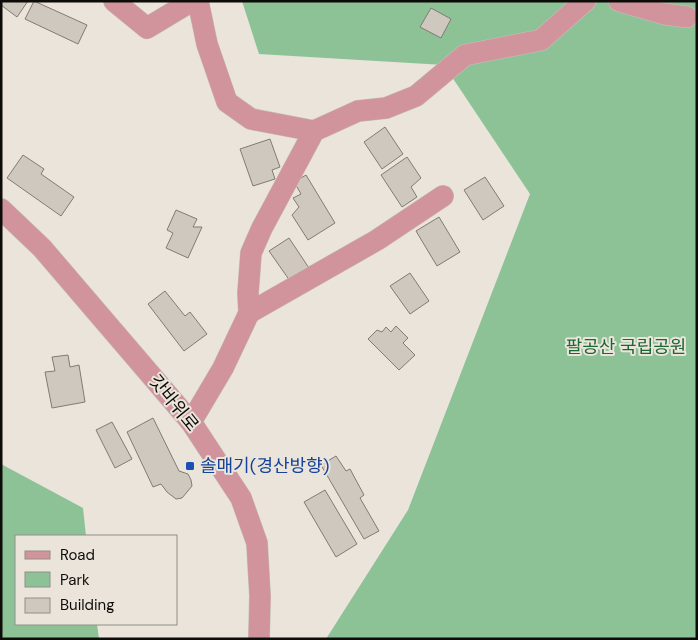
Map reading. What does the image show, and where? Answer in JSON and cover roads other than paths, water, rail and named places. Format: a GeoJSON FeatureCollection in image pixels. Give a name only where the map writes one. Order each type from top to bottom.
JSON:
{"type":"FeatureCollection","features":[{"type":"Feature","properties":{"kind":"street"},"geometry":{"type":"LineString","coordinates":[[114,1],[147,28],[192,1]]}},
{"type":"Feature","properties":{"kind":"street"},"geometry":{"type":"LineString","coordinates":[[198,1],[207,44],[227,102],[250,119],[314,131],[358,110],[386,108],[416,96],[465,55],[541,40],[585,1]]}},
{"type":"Feature","properties":{"kind":"street"},"geometry":{"type":"LineString","coordinates":[[619,1],[664,14],[687,17]]}},
{"type":"Feature","properties":{"kind":"street"},"geometry":{"type":"LineString","coordinates":[[191,422],[223,368],[249,312],[248,293],[251,252],[314,131]]}},
{"type":"Feature","properties":{"kind":"street"},"geometry":{"type":"LineString","coordinates":[[249,312],[377,240],[443,196]]}},
{"type":"Feature","properties":{"kind":"street","name":"갓바위로"},"geometry":{"type":"LineString","coordinates":[[1,209],[42,248],[191,422],[241,498],[257,542],[260,596],[259,639]]}},
{"type":"Feature","properties":{"kind":"place","name":"솔매기(경산방향)"},"geometry":{"type":"Point","coordinates":[190,466]}},
{"type":"Feature","properties":{"kind":"park label","name":"팔공산 국립공원"},"geometry":{"type":"Point","coordinates":[626,347]}}]}
